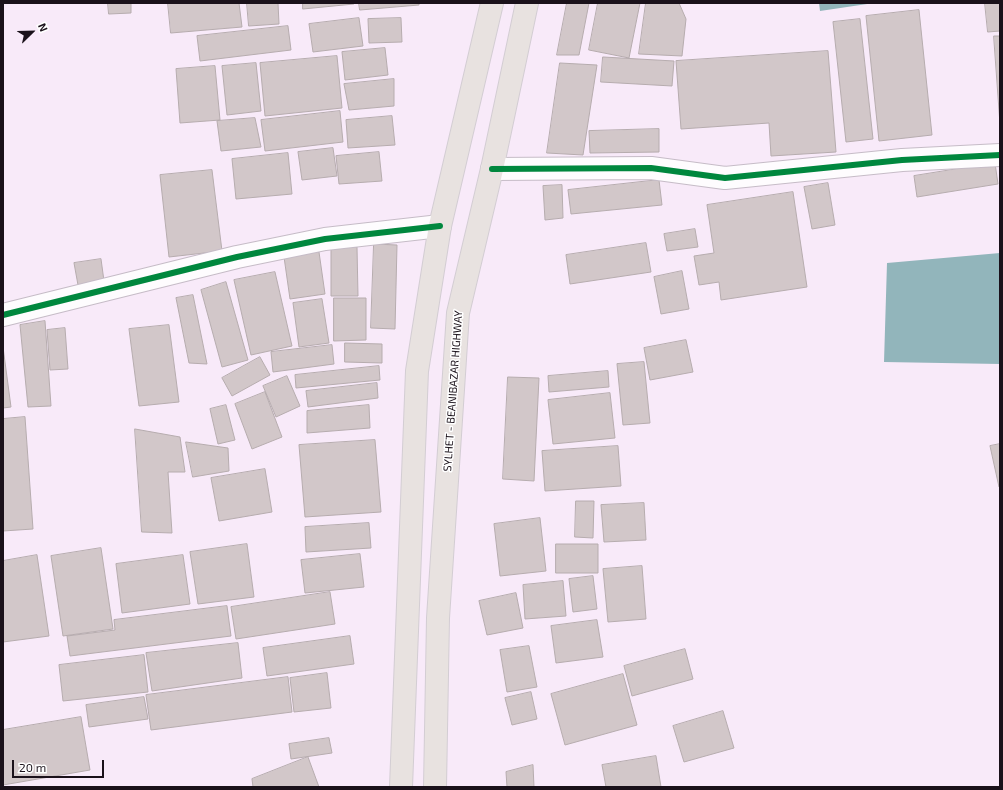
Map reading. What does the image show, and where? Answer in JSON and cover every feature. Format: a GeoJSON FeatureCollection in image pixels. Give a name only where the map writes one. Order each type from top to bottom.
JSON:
{"type":"FeatureCollection","features":[{"type":"Feature","properties":{"kind":"main road"},"geometry":{"type":"LineString","coordinates":[[400,787],[417,371],[440,226],[492,3]]}},
{"type":"Feature","properties":{"kind":"main road","name":"SYLHET - BEANIBAZAR HIGHWAY"},"geometry":{"type":"LineString","coordinates":[[435,787],[438,618],[458,313],[492,169],[527,3]]}},
{"type":"Feature","properties":{"kind":"street"},"geometry":{"type":"LineString","coordinates":[[492,169],[651,168],[725,178],[902,160],[1000,155]]}},
{"type":"Feature","properties":{"kind":"street"},"geometry":{"type":"LineString","coordinates":[[3,315],[237,256],[325,239],[440,226]]}},
{"type":"Feature","properties":{"kind":"shaded area"},"geometry":{"type":"Polygon","coordinates":[[[819,3],[874,3],[820,11],[819,3]]]}},
{"type":"Feature","properties":{"kind":"shaded area"},"geometry":{"type":"Polygon","coordinates":[[[1000,253],[1000,364],[884,362],[887,263],[1000,253]]]}},
{"type":"Feature","properties":{"kind":"building"},"geometry":{"type":"Polygon","coordinates":[[[108,3],[131,3],[131,13],[109,14],[108,3]]]}},
{"type":"Feature","properties":{"kind":"building"},"geometry":{"type":"Polygon","coordinates":[[[168,3],[239,3],[242,27],[171,33],[168,3]]]}},
{"type":"Feature","properties":{"kind":"building"},"geometry":{"type":"Polygon","coordinates":[[[247,3],[278,3],[279,24],[249,26],[247,3]]]}},
{"type":"Feature","properties":{"kind":"building"},"geometry":{"type":"Polygon","coordinates":[[[303,3],[354,3],[354,4],[303,9],[303,3]]]}},
{"type":"Feature","properties":{"kind":"building"},"geometry":{"type":"Polygon","coordinates":[[[359,3],[419,3],[419,5],[360,10],[359,3]]]}},
{"type":"Feature","properties":{"kind":"building"},"geometry":{"type":"Polygon","coordinates":[[[567,3],[589,3],[579,55],[557,55],[567,3]]]}},
{"type":"Feature","properties":{"kind":"building"},"geometry":{"type":"Polygon","coordinates":[[[598,3],[640,3],[629,58],[589,50],[598,3]]]}},
{"type":"Feature","properties":{"kind":"building"},"geometry":{"type":"Polygon","coordinates":[[[646,3],[679,3],[686,19],[682,56],[639,54],[646,3]]]}},
{"type":"Feature","properties":{"kind":"building"},"geometry":{"type":"Polygon","coordinates":[[[985,3],[1000,3],[1000,31],[988,32],[985,3]]]}},
{"type":"Feature","properties":{"kind":"building"},"geometry":{"type":"Polygon","coordinates":[[[919,10],[932,135],[879,141],[866,16],[919,10]]]}},
{"type":"Feature","properties":{"kind":"building"},"geometry":{"type":"Polygon","coordinates":[[[359,18],[363,46],[313,52],[309,24],[359,18]]]}},
{"type":"Feature","properties":{"kind":"building"},"geometry":{"type":"Polygon","coordinates":[[[401,18],[402,42],[369,43],[368,19],[401,18]]]}},
{"type":"Feature","properties":{"kind":"building"},"geometry":{"type":"Polygon","coordinates":[[[860,19],[873,139],[846,142],[833,22],[860,19]]]}},
{"type":"Feature","properties":{"kind":"building"},"geometry":{"type":"Polygon","coordinates":[[[288,26],[291,50],[200,61],[197,36],[288,26]]]}},
{"type":"Feature","properties":{"kind":"building"},"geometry":{"type":"Polygon","coordinates":[[[994,36],[1000,36],[1000,124],[994,36]]]}},
{"type":"Feature","properties":{"kind":"building"},"geometry":{"type":"Polygon","coordinates":[[[385,48],[388,75],[345,80],[342,52],[385,48]]]}},
{"type":"Feature","properties":{"kind":"building"},"geometry":{"type":"Polygon","coordinates":[[[828,51],[836,152],[771,156],[769,123],[681,129],[676,61],[828,51]]]}},
{"type":"Feature","properties":{"kind":"building"},"geometry":{"type":"Polygon","coordinates":[[[337,56],[342,108],[265,116],[260,63],[337,56]]]}},
{"type":"Feature","properties":{"kind":"building"},"geometry":{"type":"Polygon","coordinates":[[[603,57],[674,61],[672,86],[601,82],[603,57]]]}},
{"type":"Feature","properties":{"kind":"building"},"geometry":{"type":"Polygon","coordinates":[[[256,63],[261,111],[227,115],[222,66],[256,63]]]}},
{"type":"Feature","properties":{"kind":"building"},"geometry":{"type":"Polygon","coordinates":[[[560,63],[597,65],[583,155],[547,153],[560,63]]]}},
{"type":"Feature","properties":{"kind":"building"},"geometry":{"type":"Polygon","coordinates":[[[215,66],[220,120],[180,123],[176,69],[215,66]]]}},
{"type":"Feature","properties":{"kind":"building"},"geometry":{"type":"Polygon","coordinates":[[[394,79],[394,106],[349,110],[344,84],[394,79]]]}},
{"type":"Feature","properties":{"kind":"building"},"geometry":{"type":"Polygon","coordinates":[[[340,111],[343,142],[265,151],[261,120],[340,111]]]}},
{"type":"Feature","properties":{"kind":"building"},"geometry":{"type":"Polygon","coordinates":[[[392,116],[395,145],[348,148],[346,120],[392,116]]]}},
{"type":"Feature","properties":{"kind":"building"},"geometry":{"type":"Polygon","coordinates":[[[255,118],[261,147],[221,151],[217,121],[255,118]]]}},
{"type":"Feature","properties":{"kind":"building"},"geometry":{"type":"Polygon","coordinates":[[[659,129],[659,152],[590,153],[589,131],[659,129]]]}},
{"type":"Feature","properties":{"kind":"building"},"geometry":{"type":"Polygon","coordinates":[[[333,148],[337,176],[302,180],[298,152],[333,148]]]}},
{"type":"Feature","properties":{"kind":"building"},"geometry":{"type":"Polygon","coordinates":[[[379,152],[382,181],[339,184],[336,156],[379,152]]]}},
{"type":"Feature","properties":{"kind":"building"},"geometry":{"type":"Polygon","coordinates":[[[288,153],[292,194],[236,199],[232,159],[288,153]]]}},
{"type":"Feature","properties":{"kind":"building"},"geometry":{"type":"Polygon","coordinates":[[[995,163],[998,184],[917,197],[914,176],[995,163]]]}},
{"type":"Feature","properties":{"kind":"building"},"geometry":{"type":"Polygon","coordinates":[[[212,170],[222,251],[169,257],[160,175],[212,170]]]}},
{"type":"Feature","properties":{"kind":"building"},"geometry":{"type":"Polygon","coordinates":[[[659,180],[662,205],[571,214],[568,190],[659,180]]]}},
{"type":"Feature","properties":{"kind":"building"},"geometry":{"type":"Polygon","coordinates":[[[828,183],[835,225],[812,229],[804,187],[828,183]]]}},
{"type":"Feature","properties":{"kind":"building"},"geometry":{"type":"Polygon","coordinates":[[[562,185],[563,218],[545,220],[543,186],[562,185]]]}},
{"type":"Feature","properties":{"kind":"building"},"geometry":{"type":"Polygon","coordinates":[[[793,192],[807,287],[721,300],[719,282],[699,285],[694,256],[714,253],[707,205],[793,192]]]}},
{"type":"Feature","properties":{"kind":"building"},"geometry":{"type":"Polygon","coordinates":[[[695,229],[698,247],[667,251],[664,234],[695,229]]]}},
{"type":"Feature","properties":{"kind":"building"},"geometry":{"type":"Polygon","coordinates":[[[646,243],[651,272],[570,284],[566,255],[646,243]]]}},
{"type":"Feature","properties":{"kind":"building"},"geometry":{"type":"Polygon","coordinates":[[[374,244],[397,245],[395,329],[371,328],[374,244]]]}},
{"type":"Feature","properties":{"kind":"building"},"geometry":{"type":"Polygon","coordinates":[[[357,247],[358,296],[331,296],[331,248],[357,247]]]}},
{"type":"Feature","properties":{"kind":"building"},"geometry":{"type":"Polygon","coordinates":[[[319,252],[325,294],[290,299],[284,257],[319,252]]]}},
{"type":"Feature","properties":{"kind":"building"},"geometry":{"type":"Polygon","coordinates":[[[101,259],[104,281],[78,285],[74,263],[101,259]]]}},
{"type":"Feature","properties":{"kind":"building"},"geometry":{"type":"Polygon","coordinates":[[[682,271],[689,309],[661,314],[654,277],[682,271]]]}},
{"type":"Feature","properties":{"kind":"building"},"geometry":{"type":"Polygon","coordinates":[[[275,272],[292,346],[251,355],[234,280],[275,272]]]}},
{"type":"Feature","properties":{"kind":"building"},"geometry":{"type":"Polygon","coordinates":[[[226,282],[248,360],[222,367],[201,290],[226,282]]]}},
{"type":"Feature","properties":{"kind":"building"},"geometry":{"type":"Polygon","coordinates":[[[193,295],[207,364],[189,363],[176,298],[193,295]]]}},
{"type":"Feature","properties":{"kind":"building"},"geometry":{"type":"Polygon","coordinates":[[[334,298],[366,298],[366,340],[334,341],[334,298]]]}},
{"type":"Feature","properties":{"kind":"building"},"geometry":{"type":"Polygon","coordinates":[[[322,299],[329,343],[299,347],[293,303],[322,299]]]}},
{"type":"Feature","properties":{"kind":"building"},"geometry":{"type":"Polygon","coordinates":[[[45,321],[51,406],[28,407],[20,325],[45,321]]]}},
{"type":"Feature","properties":{"kind":"building"},"geometry":{"type":"Polygon","coordinates":[[[169,325],[179,402],[139,406],[129,329],[169,325]]]}},
{"type":"Feature","properties":{"kind":"building"},"geometry":{"type":"Polygon","coordinates":[[[65,328],[68,369],[50,370],[47,330],[65,328]]]}},
{"type":"Feature","properties":{"kind":"building"},"geometry":{"type":"Polygon","coordinates":[[[686,340],[693,372],[650,380],[644,348],[686,340]]]}},
{"type":"Feature","properties":{"kind":"building"},"geometry":{"type":"Polygon","coordinates":[[[345,343],[382,344],[382,363],[345,362],[345,343]]]}},
{"type":"Feature","properties":{"kind":"building"},"geometry":{"type":"Polygon","coordinates":[[[332,345],[334,364],[273,372],[271,352],[332,345]]]}},
{"type":"Feature","properties":{"kind":"building"},"geometry":{"type":"Polygon","coordinates":[[[3,347],[11,407],[3,408],[3,347]]]}},
{"type":"Feature","properties":{"kind":"building"},"geometry":{"type":"Polygon","coordinates":[[[260,357],[270,375],[232,396],[222,378],[260,357]]]}},
{"type":"Feature","properties":{"kind":"building"},"geometry":{"type":"Polygon","coordinates":[[[644,362],[650,423],[623,425],[617,364],[644,362]]]}},
{"type":"Feature","properties":{"kind":"building"},"geometry":{"type":"Polygon","coordinates":[[[379,366],[380,380],[296,388],[295,375],[379,366]]]}},
{"type":"Feature","properties":{"kind":"building"},"geometry":{"type":"Polygon","coordinates":[[[608,371],[609,387],[549,392],[548,376],[608,371]]]}},
{"type":"Feature","properties":{"kind":"building"},"geometry":{"type":"Polygon","coordinates":[[[287,376],[300,406],[276,417],[263,386],[287,376]]]}},
{"type":"Feature","properties":{"kind":"building"},"geometry":{"type":"Polygon","coordinates":[[[508,377],[539,378],[534,481],[503,479],[508,377]]]}},
{"type":"Feature","properties":{"kind":"building"},"geometry":{"type":"Polygon","coordinates":[[[377,383],[378,398],[308,407],[306,391],[377,383]]]}},
{"type":"Feature","properties":{"kind":"building"},"geometry":{"type":"Polygon","coordinates":[[[265,392],[282,437],[252,449],[235,404],[265,392]]]}},
{"type":"Feature","properties":{"kind":"building"},"geometry":{"type":"Polygon","coordinates":[[[610,393],[615,438],[553,444],[548,400],[610,393]]]}},
{"type":"Feature","properties":{"kind":"building"},"geometry":{"type":"Polygon","coordinates":[[[226,405],[235,440],[218,444],[210,409],[226,405]]]}},
{"type":"Feature","properties":{"kind":"building"},"geometry":{"type":"Polygon","coordinates":[[[369,405],[370,428],[307,433],[307,411],[369,405]]]}},
{"type":"Feature","properties":{"kind":"building"},"geometry":{"type":"Polygon","coordinates":[[[25,417],[33,529],[3,531],[3,419],[25,417]]]}},
{"type":"Feature","properties":{"kind":"building"},"geometry":{"type":"Polygon","coordinates":[[[135,429],[180,437],[185,472],[168,472],[172,533],[142,532],[135,429]]]}},
{"type":"Feature","properties":{"kind":"building"},"geometry":{"type":"Polygon","coordinates":[[[375,440],[381,512],[305,517],[299,445],[375,440]]]}},
{"type":"Feature","properties":{"kind":"building"},"geometry":{"type":"Polygon","coordinates":[[[186,442],[228,448],[229,471],[193,477],[186,442]]]}},
{"type":"Feature","properties":{"kind":"building"},"geometry":{"type":"Polygon","coordinates":[[[1000,444],[1000,487],[999,487],[990,446],[1000,444]]]}},
{"type":"Feature","properties":{"kind":"building"},"geometry":{"type":"Polygon","coordinates":[[[618,446],[621,486],[545,491],[542,451],[618,446]]]}},
{"type":"Feature","properties":{"kind":"building"},"geometry":{"type":"Polygon","coordinates":[[[265,469],[272,512],[219,521],[211,478],[265,469]]]}},
{"type":"Feature","properties":{"kind":"building"},"geometry":{"type":"Polygon","coordinates":[[[576,501],[594,501],[593,538],[575,537],[576,501]]]}},
{"type":"Feature","properties":{"kind":"building"},"geometry":{"type":"Polygon","coordinates":[[[644,503],[646,540],[604,542],[601,505],[644,503]]]}},
{"type":"Feature","properties":{"kind":"building"},"geometry":{"type":"Polygon","coordinates":[[[540,518],[546,571],[500,576],[494,524],[540,518]]]}},
{"type":"Feature","properties":{"kind":"building"},"geometry":{"type":"Polygon","coordinates":[[[369,523],[371,548],[306,552],[305,527],[369,523]]]}},
{"type":"Feature","properties":{"kind":"building"},"geometry":{"type":"Polygon","coordinates":[[[247,544],[254,597],[198,604],[190,552],[247,544]]]}},
{"type":"Feature","properties":{"kind":"building"},"geometry":{"type":"Polygon","coordinates":[[[556,544],[598,544],[598,573],[556,573],[556,544]]]}},
{"type":"Feature","properties":{"kind":"building"},"geometry":{"type":"Polygon","coordinates":[[[101,548],[113,629],[63,636],[51,556],[101,548]]]}},
{"type":"Feature","properties":{"kind":"building"},"geometry":{"type":"Polygon","coordinates":[[[360,554],[364,587],[305,593],[301,560],[360,554]]]}},
{"type":"Feature","properties":{"kind":"building"},"geometry":{"type":"Polygon","coordinates":[[[37,555],[49,636],[3,642],[3,561],[37,555]]]}},
{"type":"Feature","properties":{"kind":"building"},"geometry":{"type":"Polygon","coordinates":[[[183,555],[190,604],[122,613],[116,564],[183,555]]]}},
{"type":"Feature","properties":{"kind":"building"},"geometry":{"type":"Polygon","coordinates":[[[642,566],[646,619],[608,622],[603,569],[642,566]]]}},
{"type":"Feature","properties":{"kind":"building"},"geometry":{"type":"Polygon","coordinates":[[[593,576],[597,609],[573,612],[569,579],[593,576]]]}},
{"type":"Feature","properties":{"kind":"building"},"geometry":{"type":"Polygon","coordinates":[[[563,581],[566,616],[525,619],[523,585],[563,581]]]}},
{"type":"Feature","properties":{"kind":"building"},"geometry":{"type":"Polygon","coordinates":[[[330,592],[335,624],[236,639],[231,607],[330,592]]]}},
{"type":"Feature","properties":{"kind":"building"},"geometry":{"type":"Polygon","coordinates":[[[516,593],[523,628],[487,635],[479,601],[516,593]]]}},
{"type":"Feature","properties":{"kind":"building"},"geometry":{"type":"Polygon","coordinates":[[[227,606],[231,636],[70,656],[67,636],[115,630],[114,620],[227,606]]]}},
{"type":"Feature","properties":{"kind":"building"},"geometry":{"type":"Polygon","coordinates":[[[597,620],[603,657],[556,663],[551,626],[597,620]]]}},
{"type":"Feature","properties":{"kind":"building"},"geometry":{"type":"Polygon","coordinates":[[[350,636],[354,664],[267,676],[263,648],[350,636]]]}},
{"type":"Feature","properties":{"kind":"building"},"geometry":{"type":"Polygon","coordinates":[[[238,643],[242,678],[152,691],[146,653],[238,643]]]}},
{"type":"Feature","properties":{"kind":"building"},"geometry":{"type":"Polygon","coordinates":[[[529,646],[537,687],[507,692],[500,650],[529,646]]]}},
{"type":"Feature","properties":{"kind":"building"},"geometry":{"type":"Polygon","coordinates":[[[685,649],[693,679],[632,696],[624,666],[685,649]]]}},
{"type":"Feature","properties":{"kind":"building"},"geometry":{"type":"Polygon","coordinates":[[[144,655],[148,692],[63,701],[59,665],[144,655]]]}},
{"type":"Feature","properties":{"kind":"building"},"geometry":{"type":"Polygon","coordinates":[[[327,673],[331,708],[294,712],[290,678],[327,673]]]}},
{"type":"Feature","properties":{"kind":"building"},"geometry":{"type":"Polygon","coordinates":[[[623,674],[637,725],[565,745],[551,694],[623,674]]]}},
{"type":"Feature","properties":{"kind":"building"},"geometry":{"type":"Polygon","coordinates":[[[288,677],[292,712],[151,730],[146,695],[288,677]]]}},
{"type":"Feature","properties":{"kind":"building"},"geometry":{"type":"Polygon","coordinates":[[[531,692],[537,719],[512,725],[505,698],[531,692]]]}},
{"type":"Feature","properties":{"kind":"building"},"geometry":{"type":"Polygon","coordinates":[[[144,697],[148,719],[89,727],[86,705],[144,697]]]}},
{"type":"Feature","properties":{"kind":"building"},"geometry":{"type":"Polygon","coordinates":[[[723,711],[734,748],[684,762],[673,726],[723,711]]]}},
{"type":"Feature","properties":{"kind":"building"},"geometry":{"type":"Polygon","coordinates":[[[81,717],[90,770],[3,785],[3,730],[81,717]]]}},
{"type":"Feature","properties":{"kind":"building"},"geometry":{"type":"Polygon","coordinates":[[[329,738],[332,753],[291,759],[289,744],[329,738]]]}},
{"type":"Feature","properties":{"kind":"building"},"geometry":{"type":"Polygon","coordinates":[[[656,756],[661,787],[606,787],[602,765],[656,756]]]}},
{"type":"Feature","properties":{"kind":"building"},"geometry":{"type":"Polygon","coordinates":[[[308,757],[319,787],[253,787],[252,779],[308,757]]]}},
{"type":"Feature","properties":{"kind":"building"},"geometry":{"type":"Polygon","coordinates":[[[533,765],[534,787],[507,787],[506,772],[533,765]]]}},
{"type":"Feature","properties":{"kind":"cycle path"},"geometry":{"type":"LineString","coordinates":[[492,169],[651,168],[725,178],[902,160],[1000,155]]}},
{"type":"Feature","properties":{"kind":"cycle path"},"geometry":{"type":"LineString","coordinates":[[3,315],[237,257],[325,239],[440,226]]}}]}
